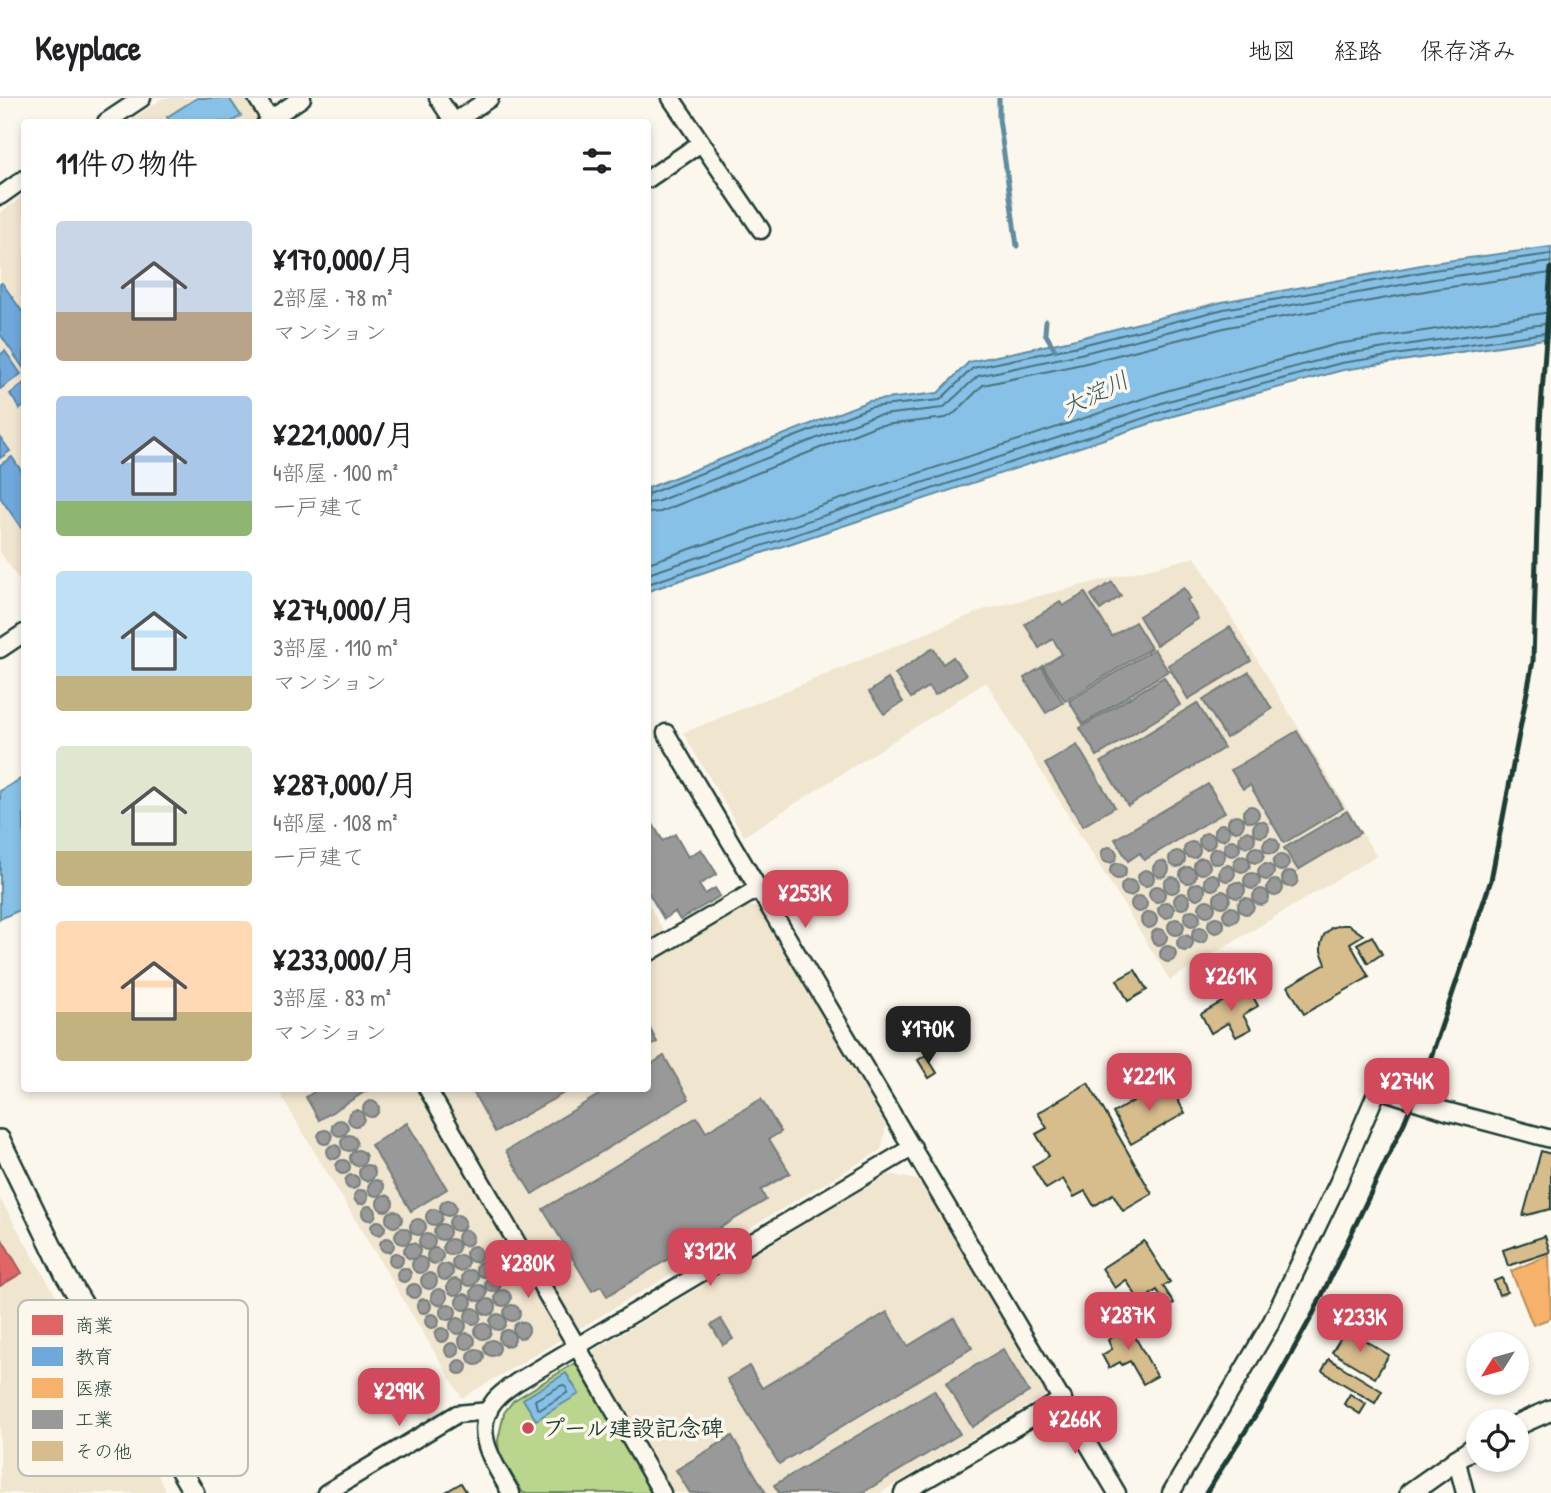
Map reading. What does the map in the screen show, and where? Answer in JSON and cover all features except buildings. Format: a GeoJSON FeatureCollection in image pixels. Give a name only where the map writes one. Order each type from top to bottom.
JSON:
{"type":"FeatureCollection","features":[{"type":"Feature","properties":{"kind":"street"},"geometry":{"type":"LineString","coordinates":[[110,119],[142,98]]}},
{"type":"Feature","properties":{"kind":"street"},"geometry":{"type":"LineString","coordinates":[[257,98],[268,119]]}},
{"type":"Feature","properties":{"kind":"street"},"geometry":{"type":"LineString","coordinates":[[274,119],[302,98]]}},
{"type":"Feature","properties":{"kind":"street"},"geometry":{"type":"LineString","coordinates":[[438,98],[452,119]]}},
{"type":"Feature","properties":{"kind":"street"},"geometry":{"type":"LineString","coordinates":[[458,119],[490,98]]}},
{"type":"Feature","properties":{"kind":"street"},"geometry":{"type":"LineString","coordinates":[[671,98],[761,230]]}},
{"type":"Feature","properties":{"kind":"street"},"geometry":{"type":"LineString","coordinates":[[651,177],[701,143]]}},
{"type":"Feature","properties":{"kind":"street"},"geometry":{"type":"LineString","coordinates":[[0,196],[21,181]]}},
{"type":"Feature","properties":{"kind":"street"},"geometry":{"type":"LineString","coordinates":[[0,649],[21,634]]}},
{"type":"Feature","properties":{"kind":"street"},"geometry":{"type":"LineString","coordinates":[[666,733],[1117,1493]]}},
{"type":"Feature","properties":{"kind":"street"},"geometry":{"type":"LineString","coordinates":[[651,951],[759,888]]}},
{"type":"Feature","properties":{"kind":"street"},"geometry":{"type":"LineString","coordinates":[[1171,1493],[1272,1321],[1338,1183],[1378,1089],[1446,1111],[1551,1139]]}},
{"type":"Feature","properties":{"kind":"street"},"geometry":{"type":"LineString","coordinates":[[429,1092],[662,1493]]}},
{"type":"Feature","properties":{"kind":"street"},"geometry":{"type":"LineString","coordinates":[[0,1140],[80,1300]]}},
{"type":"Feature","properties":{"kind":"street"},"geometry":{"type":"LineString","coordinates":[[511,1493],[486,1450],[485,1429],[489,1410],[495,1400],[517,1382],[576,1346],[913,1147]]}},
{"type":"Feature","properties":{"kind":"street"},"geometry":{"type":"LineString","coordinates":[[903,1493],[1063,1399]]}},
{"type":"Feature","properties":{"kind":"street"},"geometry":{"type":"LineString","coordinates":[[326,1493],[457,1414],[489,1410]]}},
{"type":"Feature","properties":{"kind":"street"},"geometry":{"type":"LineString","coordinates":[[1529,1420],[1551,1410]]}},
{"type":"Feature","properties":{"kind":"street"},"geometry":{"type":"LineString","coordinates":[[1410,1493],[1466,1452]]}},
{"type":"Feature","properties":{"kind":"street"},"geometry":{"type":"LineString","coordinates":[[1456,1458],[1465,1493]]}},
{"type":"Feature","properties":{"kind":"street"},"geometry":{"type":"LineString","coordinates":[[184,1476],[194,1493]]}},
{"type":"Feature","properties":{"kind":"shaded area"},"geometry":{"type":"Polygon","coordinates":[[[163,98],[251,98],[261,111],[261,119],[132,119],[163,98]]]}},
{"type":"Feature","properties":{"kind":"shaded area"},"geometry":{"type":"Polygon","coordinates":[[[21,197],[21,583],[0,552],[0,213],[21,197]]]}},
{"type":"Feature","properties":{"kind":"shaded area"},"geometry":{"type":"Polygon","coordinates":[[[1195,557],[1376,856],[1170,980],[986,682],[744,836],[683,733],[983,610],[1195,557]]]}},
{"type":"Feature","properties":{"kind":"shaded area"},"geometry":{"type":"Polygon","coordinates":[[[742,905],[759,908],[886,1126],[881,1150],[462,1398],[279,1092],[651,1092],[651,909],[673,946],[742,905]]]}},
{"type":"Feature","properties":{"kind":"shaded area"},"geometry":{"type":"Polygon","coordinates":[[[889,1174],[921,1181],[1048,1394],[880,1493],[672,1493],[591,1352],[889,1174]]]}},
{"type":"Feature","properties":{"kind":"shaded area"},"geometry":{"type":"Polygon","coordinates":[[[0,1199],[59,1300],[18,1300],[18,1476],[158,1476],[167,1493],[0,1493],[0,1199]]]}},
{"type":"Feature","properties":{"kind":"green space"},"geometry":{"type":"Polygon","coordinates":[[[575,1363],[653,1493],[523,1493],[499,1453],[498,1440],[504,1413],[513,1401],[575,1363]]]}},
{"type":"Feature","properties":{"kind":"water"},"geometry":{"type":"Polygon","coordinates":[[[197,98],[229,98],[241,116],[236,119],[167,117],[197,98]]]}},
{"type":"Feature","properties":{"kind":"water","name":"大淀川"},"geometry":{"type":"Polygon","coordinates":[[[1551,247],[1551,338],[1343,370],[1173,416],[651,590],[651,487],[869,401],[938,393],[969,362],[1076,339],[1222,302],[1432,263],[1551,247]]]}},
{"type":"Feature","properties":{"kind":"water"},"geometry":{"type":"Polygon","coordinates":[[[21,779],[21,909],[0,919],[0,791],[21,779]]]}},
{"type":"Feature","properties":{"kind":"water"},"geometry":{"type":"Polygon","coordinates":[[[566,1373],[579,1394],[536,1420],[523,1399],[566,1373]]]}},
{"type":"Feature","properties":{"kind":"waterway"},"geometry":{"type":"LineString","coordinates":[[999,98],[999,119],[1017,246]]}},
{"type":"Feature","properties":{"kind":"waterway"},"geometry":{"type":"LineString","coordinates":[[1046,321],[1045,333],[1055,350]]}},
{"type":"Feature","properties":{"kind":"railway"},"geometry":{"type":"LineString","coordinates":[[1206,1493],[1269,1394],[1313,1314],[1404,1123],[1431,1057],[1491,880],[1533,661],[1540,422],[1551,268]]}},
{"type":"Feature","properties":{"kind":"place","name":"プール建設記念碑"},"geometry":{"type":"Point","coordinates":[528,1428]}}]}
